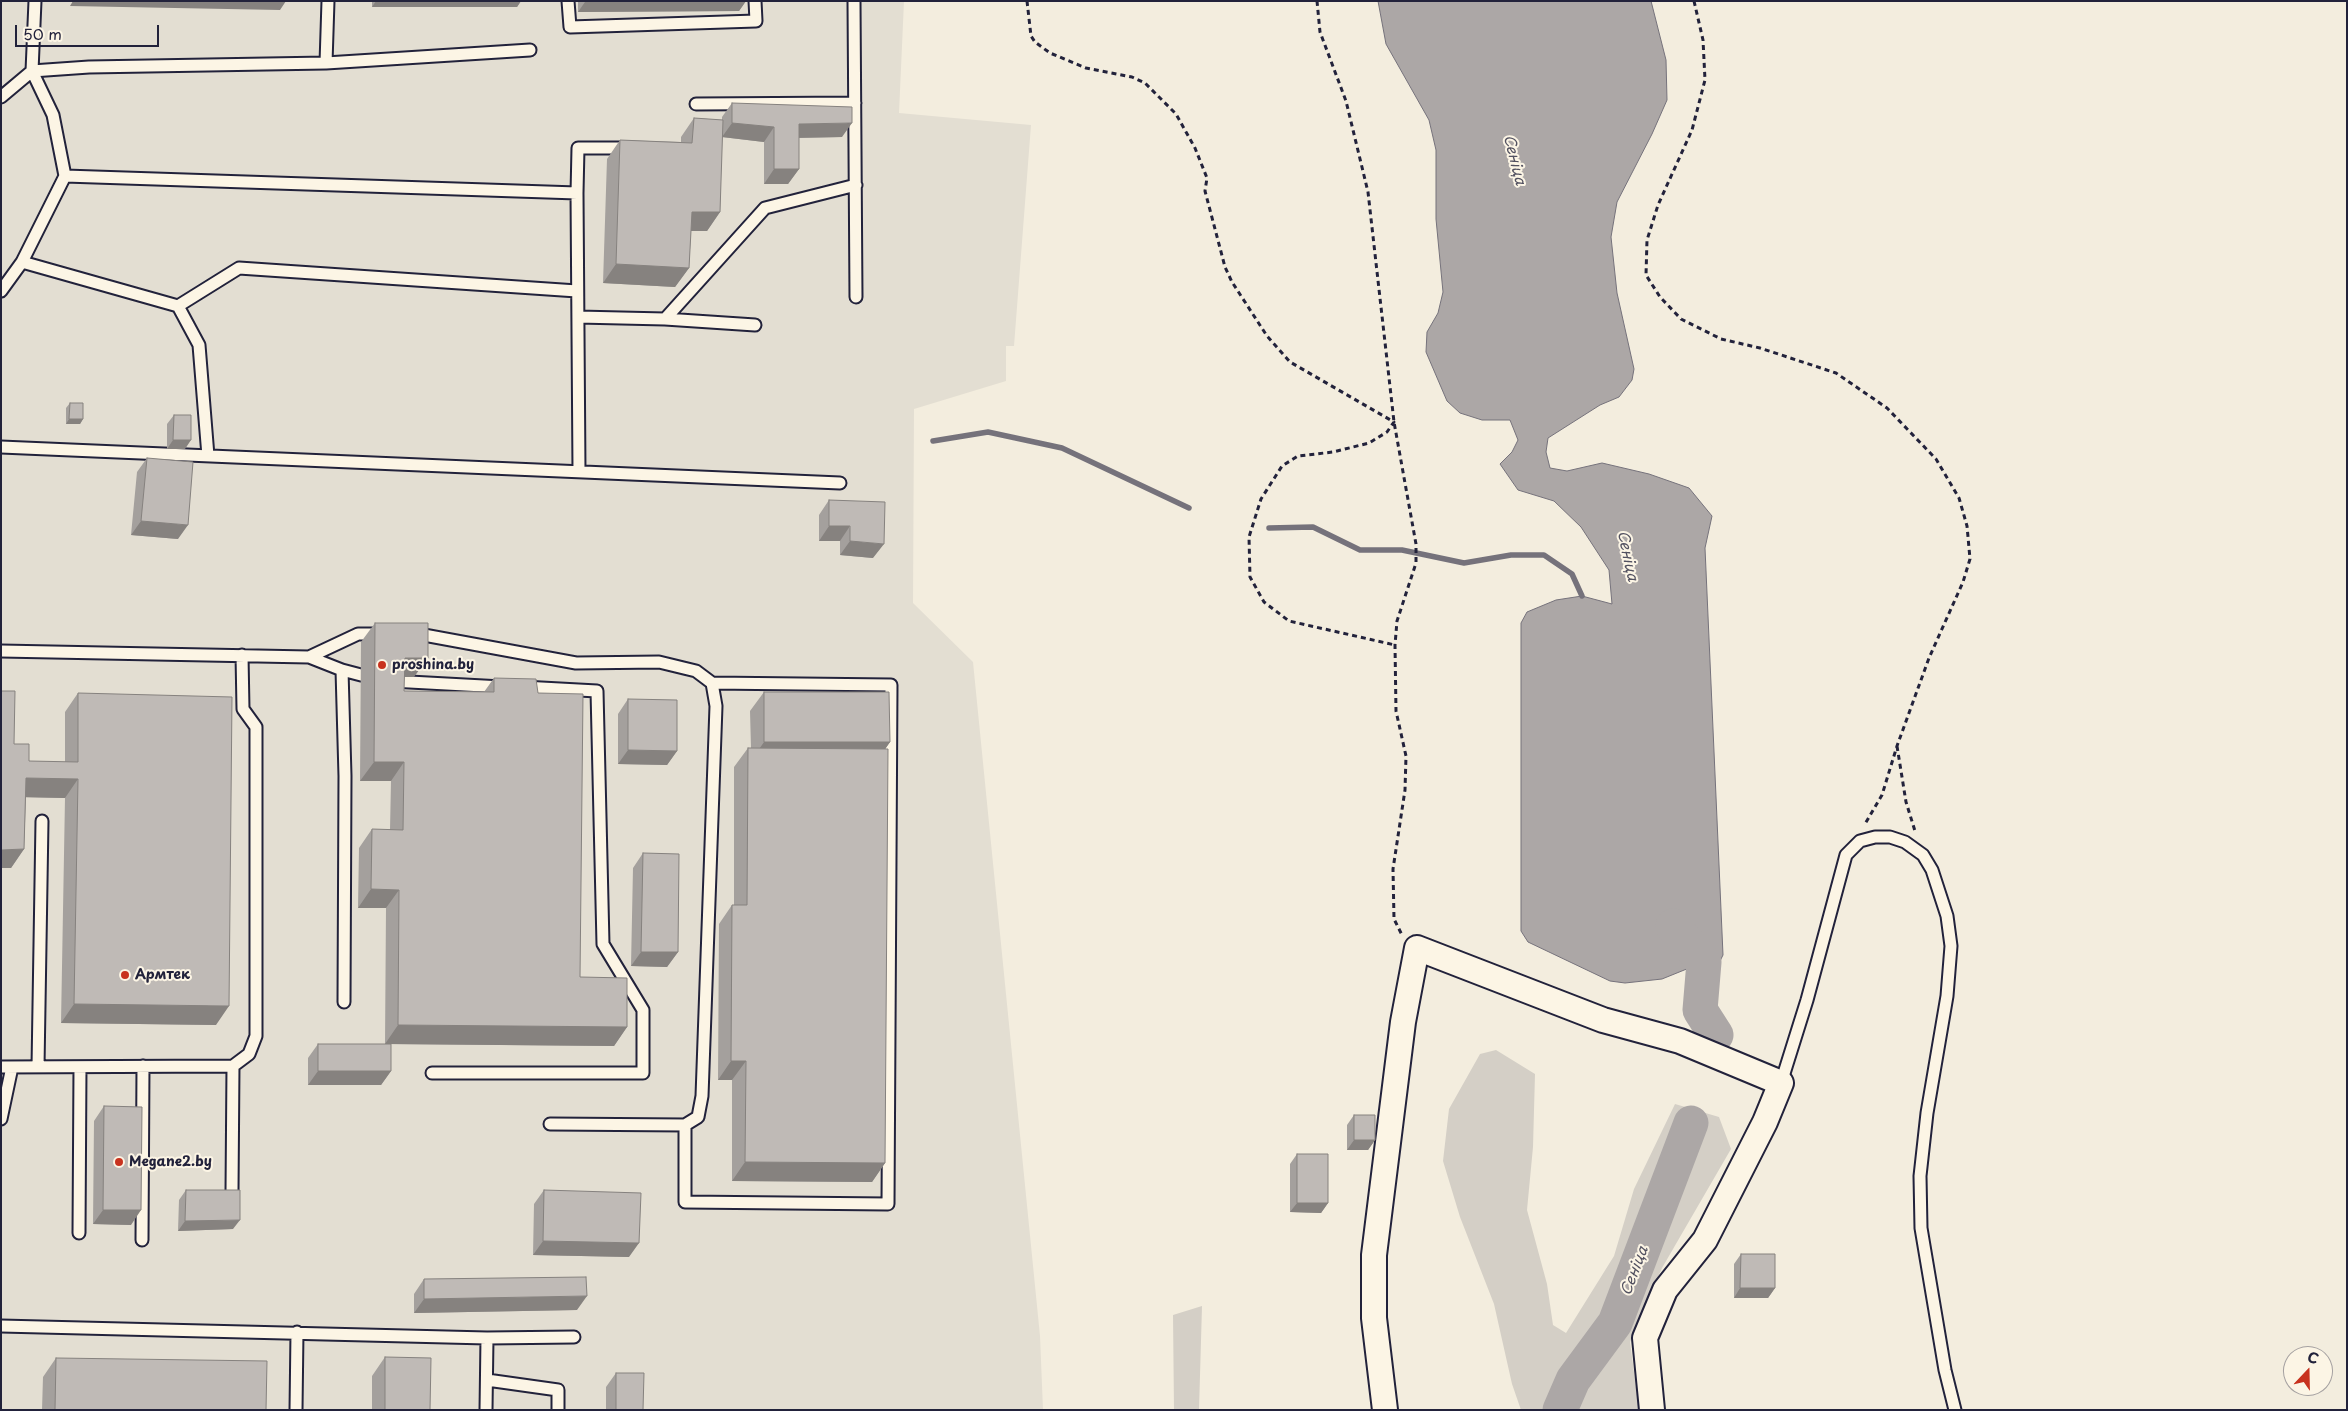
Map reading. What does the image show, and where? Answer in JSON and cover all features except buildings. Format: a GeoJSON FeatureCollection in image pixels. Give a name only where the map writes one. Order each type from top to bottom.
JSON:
{"type":"FeatureCollection","features":[{"type":"Feature","properties":{"kind":"street"},"geometry":{"type":"LineString","coordinates":[[1385,1410],[1374,1318],[1374,1255],[1402,1022],[1418,948],[1603,1020],[1680,1041],[1781,1083],[1765,1122],[1705,1240],[1665,1290],[1645,1338],[1652,1410]]}},
{"type":"Feature","properties":{"kind":"lane"},"geometry":{"type":"LineString","coordinates":[[1,291],[22,262],[65,176],[54,115],[32,71],[35,1]]}},
{"type":"Feature","properties":{"kind":"lane"},"geometry":{"type":"LineString","coordinates":[[326,63],[328,1]]}},
{"type":"Feature","properties":{"kind":"lane"},"geometry":{"type":"LineString","coordinates":[[568,1],[570,27],[756,21],[755,1]]}},
{"type":"Feature","properties":{"kind":"lane"},"geometry":{"type":"LineString","coordinates":[[854,1],[856,297]]}},
{"type":"Feature","properties":{"kind":"lane"},"geometry":{"type":"LineString","coordinates":[[1,97],[32,71],[89,67],[326,63],[530,50]]}},
{"type":"Feature","properties":{"kind":"lane"},"geometry":{"type":"LineString","coordinates":[[696,104],[855,103]]}},
{"type":"Feature","properties":{"kind":"lane"},"geometry":{"type":"LineString","coordinates":[[579,472],[578,148],[621,148]]}},
{"type":"Feature","properties":{"kind":"lane"},"geometry":{"type":"LineString","coordinates":[[65,176],[577,193]]}},
{"type":"Feature","properties":{"kind":"lane"},"geometry":{"type":"LineString","coordinates":[[665,319],[765,208],[856,185]]}},
{"type":"Feature","properties":{"kind":"lane"},"geometry":{"type":"LineString","coordinates":[[22,262],[178,306],[199,345],[208,456]]}},
{"type":"Feature","properties":{"kind":"lane"},"geometry":{"type":"LineString","coordinates":[[178,306],[239,268],[577,291]]}},
{"type":"Feature","properties":{"kind":"lane"},"geometry":{"type":"LineString","coordinates":[[578,317],[665,319],[755,325]]}},
{"type":"Feature","properties":{"kind":"lane"},"geometry":{"type":"LineString","coordinates":[[1,447],[840,483]]}},
{"type":"Feature","properties":{"kind":"lane"},"geometry":{"type":"LineString","coordinates":[[309,657],[358,634],[418,633],[576,663],[659,662],[696,671],[712,683],[891,685],[888,1204],[685,1202],[685,1125]]}},
{"type":"Feature","properties":{"kind":"lane"},"geometry":{"type":"LineString","coordinates":[[1,651],[309,657],[361,675]]}},
{"type":"Feature","properties":{"kind":"lane"},"geometry":{"type":"LineString","coordinates":[[1,1119],[7,1068],[233,1066],[249,1054],[256,1036],[256,727],[243,709],[242,655]]}},
{"type":"Feature","properties":{"kind":"lane"},"geometry":{"type":"LineString","coordinates":[[342,670],[345,776],[344,1002]]}},
{"type":"Feature","properties":{"kind":"lane"},"geometry":{"type":"LineString","coordinates":[[391,681],[597,691],[603,944],[644,1010],[643,1073],[432,1073]]}},
{"type":"Feature","properties":{"kind":"lane"},"geometry":{"type":"LineString","coordinates":[[550,1124],[685,1125],[698,1117],[702,1096],[716,706],[712,683]]}},
{"type":"Feature","properties":{"kind":"lane"},"geometry":{"type":"LineString","coordinates":[[38,1067],[42,821]]}},
{"type":"Feature","properties":{"kind":"lane"},"geometry":{"type":"LineString","coordinates":[[1781,1083],[1808,1000],[1846,855],[1850,848],[1860,841],[1876,837],[1890,837],[1905,842],[1923,855],[1932,870],[1947,916],[1951,946],[1947,996],[1926,1114],[1920,1176],[1921,1228],[1945,1370],[1955,1410]]}},
{"type":"Feature","properties":{"kind":"lane"},"geometry":{"type":"LineString","coordinates":[[142,1066],[142,1240]]}},
{"type":"Feature","properties":{"kind":"lane"},"geometry":{"type":"LineString","coordinates":[[232,1191],[233,1066]]}},
{"type":"Feature","properties":{"kind":"lane"},"geometry":{"type":"LineString","coordinates":[[79,1233],[80,1067]]}},
{"type":"Feature","properties":{"kind":"lane"},"geometry":{"type":"LineString","coordinates":[[1,1326],[487,1338],[574,1337]]}},
{"type":"Feature","properties":{"kind":"lane"},"geometry":{"type":"LineString","coordinates":[[296,1410],[297,1332]]}},
{"type":"Feature","properties":{"kind":"lane"},"geometry":{"type":"LineString","coordinates":[[486,1410],[488,1380],[487,1338]]}},
{"type":"Feature","properties":{"kind":"lane"},"geometry":{"type":"LineString","coordinates":[[488,1380],[558,1390],[558,1410]]}},
{"type":"Feature","properties":{"kind":"path"},"geometry":{"type":"LineString","coordinates":[[1027,1],[1031,36],[1034,42],[1050,53],[1086,68],[1132,77],[1145,83],[1176,114],[1195,148],[1207,178],[1205,191],[1225,267],[1232,282],[1267,336],[1290,362],[1394,422]]}},
{"type":"Feature","properties":{"kind":"path"},"geometry":{"type":"LineString","coordinates":[[1317,1],[1320,32],[1346,101],[1368,192],[1394,422],[1416,544],[1416,563],[1397,621],[1395,645],[1396,711],[1406,756],[1405,790],[1393,869],[1393,911],[1400,933],[1418,948]]}},
{"type":"Feature","properties":{"kind":"path"},"geometry":{"type":"LineString","coordinates":[[1694,1],[1703,40],[1705,80],[1692,130],[1658,205],[1647,240],[1646,275],[1660,297],[1681,319],[1721,339],[1760,348],[1836,373],[1887,408],[1936,459],[1959,498],[1967,526],[1970,559],[1963,582],[1929,658],[1897,746],[1882,795],[1850,848]]}},
{"type":"Feature","properties":{"kind":"path"},"geometry":{"type":"LineString","coordinates":[[1394,422],[1387,432],[1368,443],[1332,452],[1298,456],[1282,466],[1261,499],[1249,537],[1250,577],[1264,602],[1289,621],[1395,645]]}},
{"type":"Feature","properties":{"kind":"path"},"geometry":{"type":"LineString","coordinates":[[1897,746],[1906,802],[1923,855]]}},
{"type":"Feature","properties":{"kind":"shaded area"},"geometry":{"type":"Polygon","coordinates":[[[1,1],[904,1],[899,113],[1031,125],[1014,346],[1006,346],[1006,381],[914,409],[913,603],[973,662],[1040,1336],[1043,1410],[1,1410],[1,1]]]}},
{"type":"Feature","properties":{"kind":"shaded area"},"geometry":{"type":"Polygon","coordinates":[[[1496,1050],[1535,1074],[1533,1147],[1527,1210],[1547,1284],[1553,1325],[1566,1333],[1614,1256],[1634,1189],[1675,1104],[1719,1117],[1731,1149],[1662,1268],[1630,1342],[1639,1410],[1521,1410],[1512,1384],[1494,1304],[1460,1217],[1443,1161],[1449,1109],[1480,1054],[1496,1050]]]}},
{"type":"Feature","properties":{"kind":"shaded area"},"geometry":{"type":"Polygon","coordinates":[[[1202,1306],[1199,1410],[1174,1410],[1173,1315],[1202,1306]]]}},
{"type":"Feature","properties":{"kind":"water"},"geometry":{"type":"Polygon","coordinates":[[[1378,1],[1651,1],[1666,60],[1667,100],[1617,202],[1611,237],[1617,293],[1634,369],[1632,380],[1619,397],[1600,405],[1548,438],[1546,452],[1550,468],[1567,471],[1602,463],[1649,474],[1689,488],[1712,516],[1705,548],[1723,955],[1720,961],[1704,962],[1662,979],[1625,983],[1610,981],[1528,942],[1521,931],[1521,623],[1527,612],[1556,600],[1582,596],[1612,604],[1609,570],[1581,527],[1554,501],[1518,490],[1500,464],[1512,452],[1518,440],[1510,420],[1482,420],[1460,413],[1447,401],[1426,352],[1427,332],[1438,313],[1443,292],[1436,219],[1436,150],[1429,120],[1386,44],[1378,1]]]}},
{"type":"Feature","properties":{"kind":"waterway"},"geometry":{"type":"LineString","coordinates":[[933,441],[988,432],[1062,448],[1189,508]]}},
{"type":"Feature","properties":{"kind":"waterway"},"geometry":{"type":"LineString","coordinates":[[1269,528],[1313,527],[1360,550],[1402,550],[1464,563],[1511,555],[1544,555],[1572,574],[1582,596]]}},
{"type":"Feature","properties":{"kind":"waterway","name":"Сеніца"},"geometry":{"type":"LineString","coordinates":[[1673,926],[1704,962],[1700,1010],[1716,1035]]}},
{"type":"Feature","properties":{"kind":"waterway","name":"Сеніца"},"geometry":{"type":"LineString","coordinates":[[1560,1410],[1573,1380],[1615,1323],[1691,1123]]}},
{"type":"Feature","properties":{"kind":"place","name":"proshina.by"},"geometry":{"type":"Point","coordinates":[382,665]}},
{"type":"Feature","properties":{"kind":"place","name":"Армтек"},"geometry":{"type":"Point","coordinates":[125,975]}},
{"type":"Feature","properties":{"kind":"place","name":"Megane2.by"},"geometry":{"type":"Point","coordinates":[119,1162]}}]}
